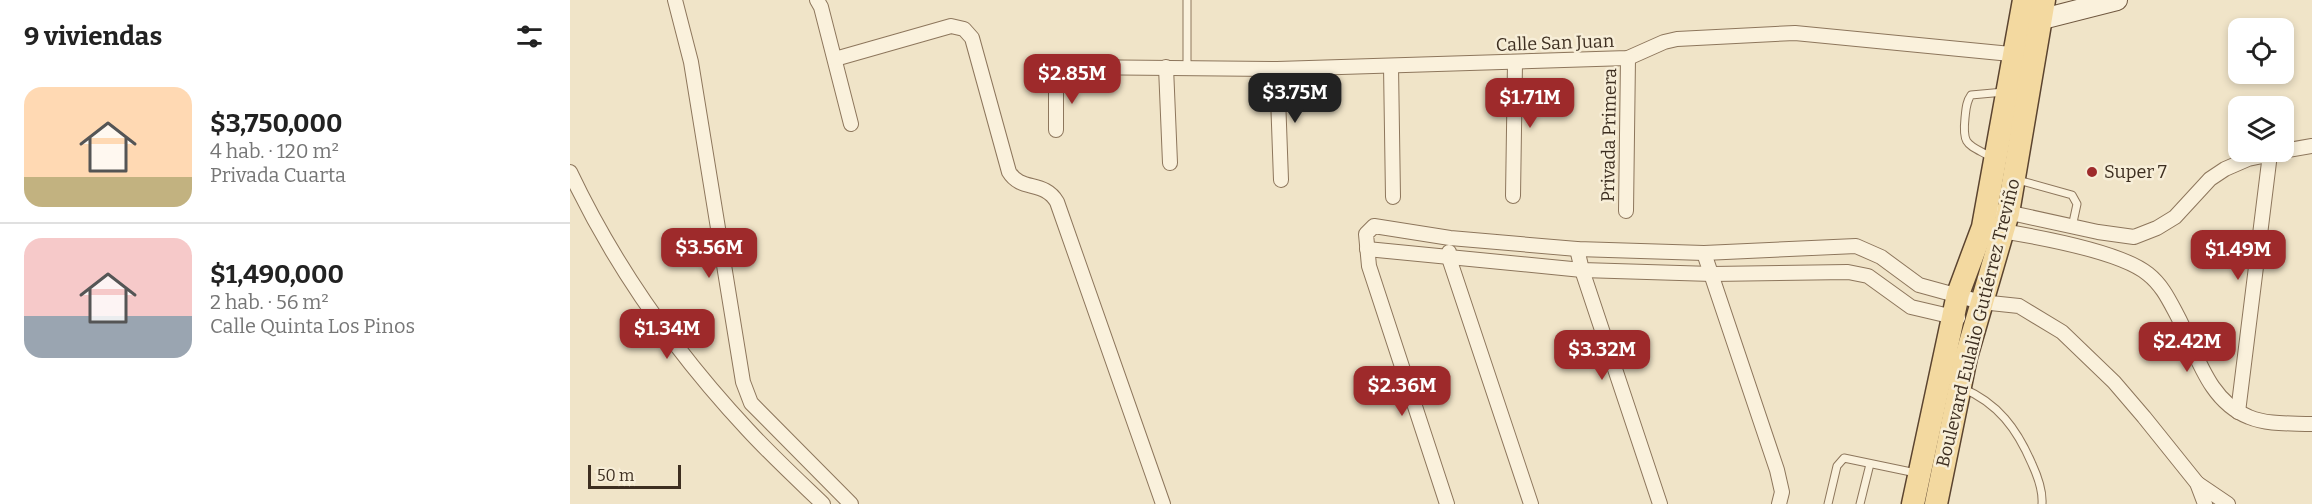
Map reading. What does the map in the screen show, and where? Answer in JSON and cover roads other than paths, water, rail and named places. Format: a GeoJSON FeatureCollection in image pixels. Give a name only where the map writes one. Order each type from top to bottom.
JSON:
{"type":"FeatureCollection","features":[{"type":"Feature","properties":{"kind":"main road","name":"Boulevard Eulalio Gutiérrez Treviño"},"geometry":{"type":"LineString","coordinates":[[1913,504],[1958,294],[2014,179],[2025,55],[2032,8]]}},
{"type":"Feature","properties":{"kind":"main road","name":"Boulevard Eulalio Gutiérrez Treviño"},"geometry":{"type":"LineString","coordinates":[[1936,504],[1978,312],[1995,220],[1996,160],[2009,91],[2025,55]]}},
{"type":"Feature","properties":{"kind":"street"},"geometry":{"type":"LineString","coordinates":[[675,0],[691,62],[743,382],[751,402],[851,504]]}},
{"type":"Feature","properties":{"kind":"street"},"geometry":{"type":"LineString","coordinates":[[817,0],[836,59],[851,123]]}},
{"type":"Feature","properties":{"kind":"street"},"geometry":{"type":"LineString","coordinates":[[2032,8],[2117,0]]}},
{"type":"Feature","properties":{"kind":"street"},"geometry":{"type":"LineString","coordinates":[[836,59],[951,26],[964,29],[972,38],[1009,172],[1020,183],[1050,191],[1057,202],[1163,504]]}},
{"type":"Feature","properties":{"kind":"street","name":"Calle San Juan"},"geometry":{"type":"LineString","coordinates":[[1056,130],[1056,77],[1061,71],[1070,67],[1277,69],[1628,58],[1664,42],[1677,39],[1795,33],[2025,55]]}},
{"type":"Feature","properties":{"kind":"street","name":"Privada Primera"},"geometry":{"type":"LineString","coordinates":[[1626,211],[1628,58]]}},
{"type":"Feature","properties":{"kind":"street"},"geometry":{"type":"LineString","coordinates":[[1513,196],[1515,63]]}},
{"type":"Feature","properties":{"kind":"street"},"geometry":{"type":"LineString","coordinates":[[1391,66],[1393,197]]}},
{"type":"Feature","properties":{"kind":"street"},"geometry":{"type":"LineString","coordinates":[[1166,67],[1170,163]]}},
{"type":"Feature","properties":{"kind":"street"},"geometry":{"type":"LineString","coordinates":[[1277,69],[1281,180]]}},
{"type":"Feature","properties":{"kind":"street"},"geometry":{"type":"LineString","coordinates":[[2294,149],[2312,146]]}},
{"type":"Feature","properties":{"kind":"street"},"geometry":{"type":"LineString","coordinates":[[1995,220],[2072,227],[2134,237],[2157,228],[2175,217],[2210,179],[2241,162]]}},
{"type":"Feature","properties":{"kind":"street"},"geometry":{"type":"LineString","coordinates":[[2238,412],[2276,162]]}},
{"type":"Feature","properties":{"kind":"street"},"geometry":{"type":"LineString","coordinates":[[570,172],[612,252],[676,345],[748,431],[823,504]]}},
{"type":"Feature","properties":{"kind":"street"},"geometry":{"type":"LineString","coordinates":[[1995,220],[2132,263],[2149,275],[2164,291],[2210,384],[2238,412],[2267,422],[2312,424]]}},
{"type":"Feature","properties":{"kind":"street"},"geometry":{"type":"LineString","coordinates":[[1447,504],[1369,266],[1366,234],[1374,226],[1450,238],[1577,249],[1704,253],[1856,246],[1881,257],[1919,285],[1958,294],[1978,312]]}},
{"type":"Feature","properties":{"kind":"street"},"geometry":{"type":"LineString","coordinates":[[2132,263],[2134,237]]}},
{"type":"Feature","properties":{"kind":"street"},"geometry":{"type":"LineString","coordinates":[[1450,238],[1449,258],[1531,504]]}},
{"type":"Feature","properties":{"kind":"street"},"geometry":{"type":"LineString","coordinates":[[1848,272],[1856,246]]}},
{"type":"Feature","properties":{"kind":"street"},"geometry":{"type":"LineString","coordinates":[[1367,249],[1582,270],[1712,274],[1848,272],[1868,276],[1911,308],[1953,317],[2019,306],[2062,332],[2114,382],[2197,483],[2228,504]]}},
{"type":"Feature","properties":{"kind":"street"},"geometry":{"type":"LineString","coordinates":[[1577,249],[1660,504]]}},
{"type":"Feature","properties":{"kind":"street"},"geometry":{"type":"LineString","coordinates":[[1704,253],[1777,470],[1782,492],[1779,504]]}},
{"type":"Feature","properties":{"kind":"street"},"geometry":{"type":"LineString","coordinates":[[2197,483],[2205,504]]}},
{"type":"Feature","properties":{"kind":"lane"},"geometry":{"type":"LineString","coordinates":[[1187,0],[1187,67]]}},
{"type":"Feature","properties":{"kind":"lane"},"geometry":{"type":"LineString","coordinates":[[1996,160],[1968,144],[1963,136],[1967,101],[1971,95],[2009,91]]}},
{"type":"Feature","properties":{"kind":"lane"},"geometry":{"type":"LineString","coordinates":[[2014,179],[2072,195],[2077,204],[2072,227]]}},
{"type":"Feature","properties":{"kind":"lane"},"geometry":{"type":"LineString","coordinates":[[1960,387],[1979,395],[2006,417],[2025,447],[2038,479],[2043,496],[2042,504]]}},
{"type":"Feature","properties":{"kind":"lane"},"geometry":{"type":"LineString","coordinates":[[1828,504],[1839,461],[1848,458],[1920,474]]}},
{"type":"Feature","properties":{"kind":"lane"},"geometry":{"type":"LineString","coordinates":[[1860,504],[1870,464]]}},
{"type":"Feature","properties":{"kind":"place","name":"Super 7"},"geometry":{"type":"Point","coordinates":[2092,172]}}]}
